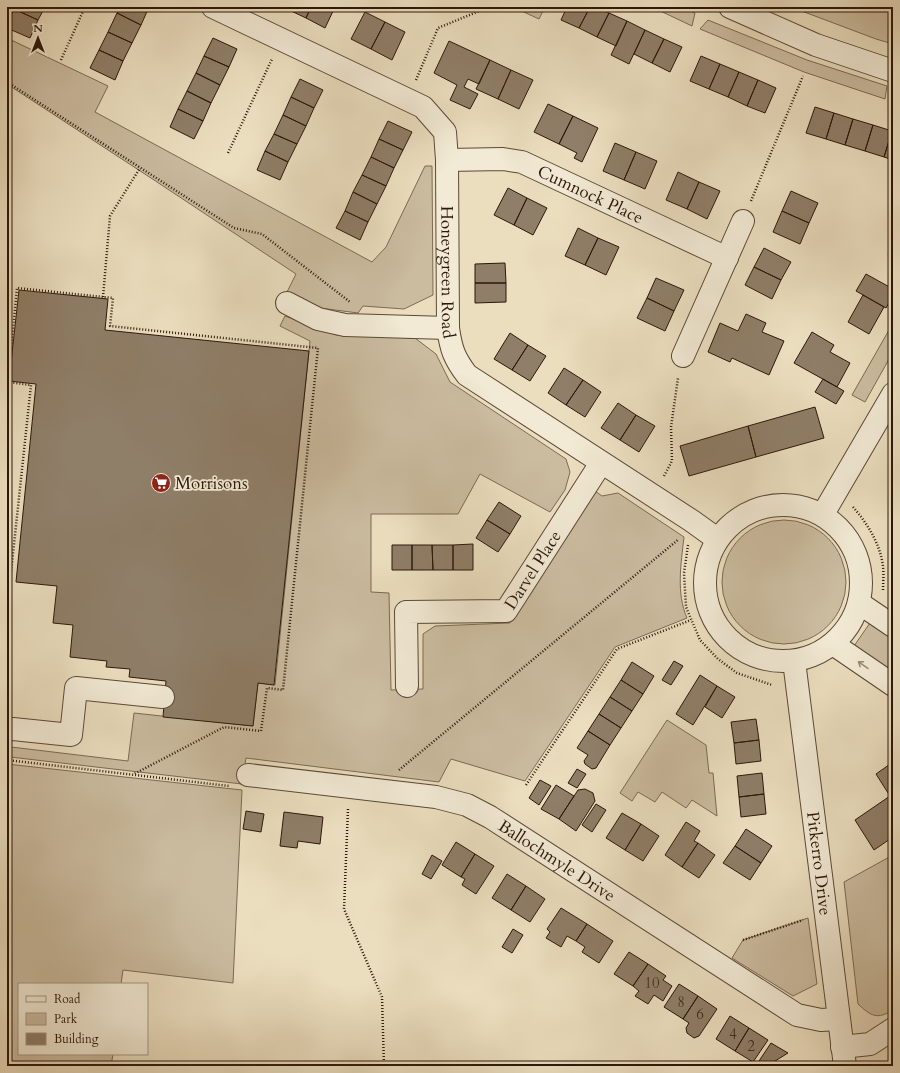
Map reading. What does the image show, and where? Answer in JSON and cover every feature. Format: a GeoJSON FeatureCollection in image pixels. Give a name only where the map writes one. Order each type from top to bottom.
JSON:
{"type":"FeatureCollection","features":[{"type":"Feature","properties":{"kind":"street","name":"Honeygreen Road"},"geometry":{"type":"LineString","coordinates":[[213,7],[423,107],[445,132],[447,160],[448,328],[450,343],[456,360],[467,374],[692,521],[717,539]]}},
{"type":"Feature","properties":{"kind":"street"},"geometry":{"type":"LineString","coordinates":[[730,7],[816,45],[893,71]]}},
{"type":"Feature","properties":{"kind":"street","name":"Cumnock Place"},"geometry":{"type":"LineString","coordinates":[[447,160],[503,159],[522,162],[727,258]]}},
{"type":"Feature","properties":{"kind":"street"},"geometry":{"type":"LineString","coordinates":[[683,356],[743,222]]}},
{"type":"Feature","properties":{"kind":"street"},"geometry":{"type":"LineString","coordinates":[[287,303],[318,319],[345,325],[448,328]]}},
{"type":"Feature","properties":{"kind":"street"},"geometry":{"type":"LineString","coordinates":[[822,514],[893,394]]}},
{"type":"Feature","properties":{"kind":"street","name":"Darvel Place"},"geometry":{"type":"LineString","coordinates":[[407,686],[406,612],[506,610],[601,462]]}},
{"type":"Feature","properties":{"kind":"street"},"geometry":{"type":"LineString","coordinates":[[794,504],[822,514],[842,531],[856,552],[862,577],[859,603],[849,626],[833,644],[814,655],[794,661],[764,659],[736,647],[716,625],[705,597],[705,567],[717,539],[738,518],[765,506],[794,504]]}},
{"type":"Feature","properties":{"kind":"street"},"geometry":{"type":"LineString","coordinates":[[859,603],[893,626]]}},
{"type":"Feature","properties":{"kind":"street"},"geometry":{"type":"LineString","coordinates":[[833,644],[893,685]]}},
{"type":"Feature","properties":{"kind":"street","name":"Pitkerro Drive"},"geometry":{"type":"LineString","coordinates":[[794,661],[844,1057]]}},
{"type":"Feature","properties":{"kind":"street"},"geometry":{"type":"LineString","coordinates":[[7,730],[13,729],[71,735],[76,688],[163,697]]}},
{"type":"Feature","properties":{"kind":"street","name":"Ballochmyle Drive"},"geometry":{"type":"LineString","coordinates":[[240,780],[436,797],[467,805],[490,818],[797,1016],[822,1020],[838,1019]]}},
{"type":"Feature","properties":{"kind":"street"},"geometry":{"type":"LineString","coordinates":[[844,1057],[870,1044],[893,1029]]}},
{"type":"Feature","properties":{"kind":"path"},"geometry":{"type":"LineString","coordinates":[[61,60],[85,7]]}},
{"type":"Feature","properties":{"kind":"path"},"geometry":{"type":"LineString","coordinates":[[415,82],[438,28],[489,7]]}},
{"type":"Feature","properties":{"kind":"path"},"geometry":{"type":"LineString","coordinates":[[228,153],[273,58]]}},
{"type":"Feature","properties":{"kind":"path"},"geometry":{"type":"LineString","coordinates":[[743,222],[803,76]]}},
{"type":"Feature","properties":{"kind":"path"},"geometry":{"type":"LineString","coordinates":[[7,82],[234,228],[262,234],[355,306]]}},
{"type":"Feature","properties":{"kind":"path"},"geometry":{"type":"LineString","coordinates":[[102,297],[110,216],[140,168]]}},
{"type":"Feature","properties":{"kind":"path"},"geometry":{"type":"LineString","coordinates":[[7,610],[31,385],[8,382],[17,288],[113,298],[110,326],[318,348],[283,690],[267,688],[261,731],[224,727],[134,774]]}},
{"type":"Feature","properties":{"kind":"path"},"geometry":{"type":"LineString","coordinates":[[663,478],[672,461],[671,427],[675,392],[683,356]]}},
{"type":"Feature","properties":{"kind":"path"},"geometry":{"type":"LineString","coordinates":[[850,504],[866,522],[878,547],[883,566],[883,595]]}},
{"type":"Feature","properties":{"kind":"path"},"geometry":{"type":"LineString","coordinates":[[394,774],[680,538]]}},
{"type":"Feature","properties":{"kind":"path"},"geometry":{"type":"LineString","coordinates":[[688,542],[684,573],[686,607],[700,640],[718,659],[737,672],[772,685]]}},
{"type":"Feature","properties":{"kind":"path"},"geometry":{"type":"LineString","coordinates":[[526,785],[617,649],[691,620]]}},
{"type":"Feature","properties":{"kind":"path"},"geometry":{"type":"LineString","coordinates":[[7,760],[134,774],[240,780]]}},
{"type":"Feature","properties":{"kind":"path"},"geometry":{"type":"LineString","coordinates":[[348,807],[344,909],[382,997],[384,1066]]}},
{"type":"Feature","properties":{"kind":"path"},"geometry":{"type":"LineString","coordinates":[[743,940],[808,918]]}},
{"type":"Feature","properties":{"kind":"green space"},"geometry":{"type":"Polygon","coordinates":[[[513,7],[545,7],[539,19],[513,7]]]}},
{"type":"Feature","properties":{"kind":"green space"},"geometry":{"type":"Polygon","coordinates":[[[652,7],[681,7],[695,13],[692,26],[652,7]]]}},
{"type":"Feature","properties":{"kind":"green space"},"geometry":{"type":"Polygon","coordinates":[[[791,7],[893,7],[893,44],[876,39],[791,7]]]}},
{"type":"Feature","properties":{"kind":"green space"},"geometry":{"type":"Polygon","coordinates":[[[708,20],[807,60],[887,86],[885,99],[804,72],[700,29],[708,20]]]}},
{"type":"Feature","properties":{"kind":"green space"},"geometry":{"type":"Polygon","coordinates":[[[7,38],[108,86],[95,112],[372,262],[386,247],[425,166],[432,166],[433,295],[404,309],[363,306],[358,313],[320,308],[287,292],[296,274],[7,84],[7,38]]]}},
{"type":"Feature","properties":{"kind":"green space"},"geometry":{"type":"Polygon","coordinates":[[[285,316],[336,335],[415,338],[436,354],[450,382],[566,459],[570,472],[565,490],[550,512],[480,474],[458,514],[371,514],[371,592],[389,593],[391,690],[423,689],[423,634],[435,626],[510,623],[595,491],[602,496],[618,493],[684,537],[680,589],[681,599],[687,618],[615,647],[525,781],[451,759],[439,782],[246,758],[242,784],[10,757],[11,747],[128,761],[134,713],[253,726],[258,683],[275,685],[310,341],[280,326],[285,316]]]}},
{"type":"Feature","properties":{"kind":"green space"},"geometry":{"type":"Polygon","coordinates":[[[893,323],[893,352],[865,402],[852,395],[893,323]]]}},
{"type":"Feature","properties":{"kind":"green space"},"geometry":{"type":"Polygon","coordinates":[[[784,520],[808,525],[828,538],[841,558],[846,582],[841,606],[828,626],[808,639],[784,644],[760,639],[740,626],[727,606],[722,582],[727,558],[740,538],[760,525],[784,520]]]}},
{"type":"Feature","properties":{"kind":"green space"},"geometry":{"type":"Polygon","coordinates":[[[872,620],[893,634],[893,672],[854,646],[872,620]]]}},
{"type":"Feature","properties":{"kind":"green space"},"geometry":{"type":"Polygon","coordinates":[[[667,720],[706,745],[709,773],[713,773],[717,816],[692,800],[686,808],[662,792],[655,802],[638,792],[632,801],[620,793],[667,720]]]}},
{"type":"Feature","properties":{"kind":"green space"},"geometry":{"type":"Polygon","coordinates":[[[7,764],[242,790],[233,983],[123,970],[121,983],[18,983],[18,1055],[113,1055],[111,1066],[7,1066],[7,764]]]}},
{"type":"Feature","properties":{"kind":"green space"},"geometry":{"type":"Polygon","coordinates":[[[893,855],[893,1010],[878,1016],[871,1014],[858,1004],[844,882],[893,855]]]}},
{"type":"Feature","properties":{"kind":"green space"},"geometry":{"type":"Polygon","coordinates":[[[808,918],[817,984],[793,996],[732,958],[743,940],[808,918]]]}},
{"type":"Feature","properties":{"kind":"building"},"geometry":{"type":"Polygon","coordinates":[[[15,7],[45,7],[38,20],[14,9],[15,7]]]}},
{"type":"Feature","properties":{"kind":"building"},"geometry":{"type":"Polygon","coordinates":[[[120,7],[149,7],[141,25],[117,13],[120,7]]]}},
{"type":"Feature","properties":{"kind":"building"},"geometry":{"type":"Polygon","coordinates":[[[288,7],[311,7],[306,18],[287,9],[288,7]]]}},
{"type":"Feature","properties":{"kind":"building"},"geometry":{"type":"Polygon","coordinates":[[[311,7],[335,7],[325,28],[306,18],[311,7]]]}},
{"type":"Feature","properties":{"kind":"building"},"geometry":{"type":"Polygon","coordinates":[[[567,7],[590,7],[579,28],[561,20],[567,7]]]}},
{"type":"Feature","properties":{"kind":"building"},"geometry":{"type":"Polygon","coordinates":[[[590,7],[597,7],[609,13],[597,37],[579,28],[590,7]]]}},
{"type":"Feature","properties":{"kind":"building"},"geometry":{"type":"Polygon","coordinates":[[[14,9],[38,20],[30,38],[7,28],[7,24],[14,9]]]}},
{"type":"Feature","properties":{"kind":"building"},"geometry":{"type":"Polygon","coordinates":[[[365,12],[385,22],[371,49],[351,39],[365,12]]]}},
{"type":"Feature","properties":{"kind":"building"},"geometry":{"type":"Polygon","coordinates":[[[117,13],[141,25],[132,43],[108,32],[117,13]]]}},
{"type":"Feature","properties":{"kind":"building"},"geometry":{"type":"Polygon","coordinates":[[[609,13],[627,21],[616,46],[597,37],[609,13]]]}},
{"type":"Feature","properties":{"kind":"building"},"geometry":{"type":"Polygon","coordinates":[[[627,21],[645,30],[629,64],[611,55],[627,21]]]}},
{"type":"Feature","properties":{"kind":"building"},"geometry":{"type":"Polygon","coordinates":[[[385,22],[405,32],[392,60],[371,49],[385,22]]]}},
{"type":"Feature","properties":{"kind":"building"},"geometry":{"type":"Polygon","coordinates":[[[645,30],[664,39],[652,63],[634,54],[645,30]]]}},
{"type":"Feature","properties":{"kind":"building"},"geometry":{"type":"Polygon","coordinates":[[[108,32],[132,43],[123,61],[99,50],[108,32]]]}},
{"type":"Feature","properties":{"kind":"building"},"geometry":{"type":"Polygon","coordinates":[[[213,38],[237,49],[229,67],[204,56],[213,38]]]}},
{"type":"Feature","properties":{"kind":"building"},"geometry":{"type":"Polygon","coordinates":[[[664,39],[682,47],[670,72],[652,63],[664,39]]]}},
{"type":"Feature","properties":{"kind":"building"},"geometry":{"type":"Polygon","coordinates":[[[449,41],[490,60],[479,84],[468,79],[464,87],[478,94],[470,109],[450,100],[457,85],[434,73],[449,41]]]}},
{"type":"Feature","properties":{"kind":"building"},"geometry":{"type":"Polygon","coordinates":[[[99,50],[123,61],[115,80],[90,68],[99,50]]]}},
{"type":"Feature","properties":{"kind":"building"},"geometry":{"type":"Polygon","coordinates":[[[204,56],[229,67],[220,85],[196,73],[204,56]]]}},
{"type":"Feature","properties":{"kind":"building"},"geometry":{"type":"Polygon","coordinates":[[[701,56],[720,64],[709,89],[690,81],[701,56]]]}},
{"type":"Feature","properties":{"kind":"building"},"geometry":{"type":"Polygon","coordinates":[[[490,60],[511,70],[498,99],[476,89],[490,60]]]}},
{"type":"Feature","properties":{"kind":"building"},"geometry":{"type":"Polygon","coordinates":[[[720,64],[739,72],[728,97],[709,89],[720,64]]]}},
{"type":"Feature","properties":{"kind":"building"},"geometry":{"type":"Polygon","coordinates":[[[511,70],[533,80],[519,109],[498,99],[511,70]]]}},
{"type":"Feature","properties":{"kind":"building"},"geometry":{"type":"Polygon","coordinates":[[[739,72],[758,80],[747,106],[728,97],[739,72]]]}},
{"type":"Feature","properties":{"kind":"building"},"geometry":{"type":"Polygon","coordinates":[[[196,73],[220,85],[211,103],[187,91],[196,73]]]}},
{"type":"Feature","properties":{"kind":"building"},"geometry":{"type":"Polygon","coordinates":[[[300,79],[323,90],[314,108],[291,97],[300,79]]]}},
{"type":"Feature","properties":{"kind":"building"},"geometry":{"type":"Polygon","coordinates":[[[758,80],[776,88],[765,113],[747,106],[758,80]]]}},
{"type":"Feature","properties":{"kind":"building"},"geometry":{"type":"Polygon","coordinates":[[[187,91],[211,103],[203,121],[178,109],[187,91]]]}},
{"type":"Feature","properties":{"kind":"building"},"geometry":{"type":"Polygon","coordinates":[[[291,97],[314,108],[306,126],[283,115],[291,97]]]}},
{"type":"Feature","properties":{"kind":"building"},"geometry":{"type":"Polygon","coordinates":[[[548,104],[573,116],[559,144],[534,132],[548,104]]]}},
{"type":"Feature","properties":{"kind":"building"},"geometry":{"type":"Polygon","coordinates":[[[815,107],[834,113],[826,139],[806,133],[815,107]]]}},
{"type":"Feature","properties":{"kind":"building"},"geometry":{"type":"Polygon","coordinates":[[[178,109],[203,121],[194,139],[170,127],[178,109]]]}},
{"type":"Feature","properties":{"kind":"building"},"geometry":{"type":"Polygon","coordinates":[[[834,113],[853,119],[845,145],[826,139],[834,113]]]}},
{"type":"Feature","properties":{"kind":"building"},"geometry":{"type":"Polygon","coordinates":[[[283,115],[306,126],[297,144],[274,134],[283,115]]]}},
{"type":"Feature","properties":{"kind":"building"},"geometry":{"type":"Polygon","coordinates":[[[573,116],[598,128],[582,162],[574,158],[577,153],[559,144],[573,116]]]}},
{"type":"Feature","properties":{"kind":"building"},"geometry":{"type":"Polygon","coordinates":[[[853,119],[873,125],[865,151],[845,145],[853,119]]]}},
{"type":"Feature","properties":{"kind":"building"},"geometry":{"type":"Polygon","coordinates":[[[388,121],[412,132],[403,150],[379,139],[388,121]]]}},
{"type":"Feature","properties":{"kind":"building"},"geometry":{"type":"Polygon","coordinates":[[[873,125],[892,131],[884,157],[865,151],[873,125]]]}},
{"type":"Feature","properties":{"kind":"building"},"geometry":{"type":"Polygon","coordinates":[[[893,131],[893,160],[884,157],[893,131]]]}},
{"type":"Feature","properties":{"kind":"building"},"geometry":{"type":"Polygon","coordinates":[[[274,134],[297,144],[288,162],[265,151],[274,134]]]}},
{"type":"Feature","properties":{"kind":"building"},"geometry":{"type":"Polygon","coordinates":[[[379,139],[403,150],[394,168],[371,157],[379,139]]]}},
{"type":"Feature","properties":{"kind":"building"},"geometry":{"type":"Polygon","coordinates":[[[615,143],[636,152],[624,180],[603,171],[615,143]]]}},
{"type":"Feature","properties":{"kind":"building"},"geometry":{"type":"Polygon","coordinates":[[[265,151],[288,162],[280,180],[257,170],[265,151]]]}},
{"type":"Feature","properties":{"kind":"building"},"geometry":{"type":"Polygon","coordinates":[[[636,152],[657,161],[645,189],[624,180],[636,152]]]}},
{"type":"Feature","properties":{"kind":"building"},"geometry":{"type":"Polygon","coordinates":[[[371,157],[394,168],[386,186],[362,175],[371,157]]]}},
{"type":"Feature","properties":{"kind":"building"},"geometry":{"type":"Polygon","coordinates":[[[678,172],[699,182],[687,209],[666,200],[678,172]]]}},
{"type":"Feature","properties":{"kind":"building"},"geometry":{"type":"Polygon","coordinates":[[[362,175],[386,186],[377,204],[353,192],[362,175]]]}},
{"type":"Feature","properties":{"kind":"building"},"geometry":{"type":"Polygon","coordinates":[[[699,182],[720,191],[707,219],[687,209],[699,182]]]}},
{"type":"Feature","properties":{"kind":"building"},"geometry":{"type":"Polygon","coordinates":[[[508,188],[527,198],[514,225],[494,215],[508,188]]]}},
{"type":"Feature","properties":{"kind":"building"},"geometry":{"type":"Polygon","coordinates":[[[791,191],[818,203],[809,223],[782,211],[791,191]]]}},
{"type":"Feature","properties":{"kind":"building"},"geometry":{"type":"Polygon","coordinates":[[[353,192],[377,204],[368,222],[345,211],[353,192]]]}},
{"type":"Feature","properties":{"kind":"building"},"geometry":{"type":"Polygon","coordinates":[[[527,198],[547,208],[533,235],[514,225],[527,198]]]}},
{"type":"Feature","properties":{"kind":"building"},"geometry":{"type":"Polygon","coordinates":[[[345,211],[368,222],[360,240],[336,228],[345,211]]]}},
{"type":"Feature","properties":{"kind":"building"},"geometry":{"type":"Polygon","coordinates":[[[782,211],[809,223],[800,244],[773,232],[782,211]]]}},
{"type":"Feature","properties":{"kind":"building"},"geometry":{"type":"Polygon","coordinates":[[[578,228],[598,238],[585,265],[565,256],[578,228]]]}},
{"type":"Feature","properties":{"kind":"building"},"geometry":{"type":"Polygon","coordinates":[[[598,238],[619,247],[606,275],[585,265],[598,238]]]}},
{"type":"Feature","properties":{"kind":"building"},"geometry":{"type":"Polygon","coordinates":[[[893,245],[893,258],[888,255],[893,245]]]}},
{"type":"Feature","properties":{"kind":"building"},"geometry":{"type":"Polygon","coordinates":[[[764,248],[791,262],[781,280],[754,267],[764,248]]]}},
{"type":"Feature","properties":{"kind":"building"},"geometry":{"type":"Polygon","coordinates":[[[505,263],[506,283],[475,283],[475,264],[505,263]]]}},
{"type":"Feature","properties":{"kind":"building"},"geometry":{"type":"Polygon","coordinates":[[[754,267],[781,280],[772,299],[745,285],[754,267]]]}},
{"type":"Feature","properties":{"kind":"building"},"geometry":{"type":"Polygon","coordinates":[[[866,274],[893,289],[893,296],[886,308],[856,291],[866,274]]]}},
{"type":"Feature","properties":{"kind":"building"},"geometry":{"type":"Polygon","coordinates":[[[656,278],[684,290],[674,311],[647,298],[656,278]]]}},
{"type":"Feature","properties":{"kind":"building"},"geometry":{"type":"Polygon","coordinates":[[[475,283],[506,283],[506,302],[475,303],[475,283]]]}},
{"type":"Feature","properties":{"kind":"building","name":"Morrisons"},"geometry":{"type":"Polygon","coordinates":[[[19,290],[108,299],[105,330],[309,351],[274,685],[258,683],[253,726],[163,717],[166,681],[129,677],[130,669],[106,667],[107,661],[70,657],[73,625],[53,623],[57,586],[16,582],[36,384],[9,381],[19,290]]]}},
{"type":"Feature","properties":{"kind":"building"},"geometry":{"type":"Polygon","coordinates":[[[863,295],[884,307],[869,334],[848,322],[863,295]]]}},
{"type":"Feature","properties":{"kind":"building"},"geometry":{"type":"Polygon","coordinates":[[[647,298],[674,311],[665,331],[637,318],[647,298]]]}},
{"type":"Feature","properties":{"kind":"building"},"geometry":{"type":"Polygon","coordinates":[[[746,314],[766,323],[762,332],[784,341],[769,375],[732,358],[730,362],[708,352],[720,323],[738,331],[746,314]]]}},
{"type":"Feature","properties":{"kind":"building"},"geometry":{"type":"Polygon","coordinates":[[[812,332],[834,345],[830,352],[850,363],[837,387],[794,363],[812,332]]]}},
{"type":"Feature","properties":{"kind":"building"},"geometry":{"type":"Polygon","coordinates":[[[510,333],[528,345],[512,370],[494,359],[510,333]]]}},
{"type":"Feature","properties":{"kind":"building"},"geometry":{"type":"Polygon","coordinates":[[[528,345],[546,356],[530,381],[512,370],[528,345]]]}},
{"type":"Feature","properties":{"kind":"building"},"geometry":{"type":"Polygon","coordinates":[[[564,368],[583,380],[566,405],[548,393],[564,368]]]}},
{"type":"Feature","properties":{"kind":"building"},"geometry":{"type":"Polygon","coordinates":[[[823,379],[844,391],[836,404],[815,392],[823,379]]]}},
{"type":"Feature","properties":{"kind":"building"},"geometry":{"type":"Polygon","coordinates":[[[583,380],[601,392],[585,417],[566,405],[583,380]]]}},
{"type":"Feature","properties":{"kind":"building"},"geometry":{"type":"Polygon","coordinates":[[[618,403],[636,415],[620,440],[601,428],[618,403]]]}},
{"type":"Feature","properties":{"kind":"building"},"geometry":{"type":"Polygon","coordinates":[[[815,407],[824,438],[756,457],[748,426],[815,407]]]}},
{"type":"Feature","properties":{"kind":"building"},"geometry":{"type":"Polygon","coordinates":[[[636,415],[655,426],[639,452],[620,440],[636,415]]]}},
{"type":"Feature","properties":{"kind":"building"},"geometry":{"type":"Polygon","coordinates":[[[748,426],[756,457],[689,476],[680,446],[748,426]]]}},
{"type":"Feature","properties":{"kind":"building"},"geometry":{"type":"Polygon","coordinates":[[[499,502],[521,516],[510,534],[487,520],[499,502]]]}},
{"type":"Feature","properties":{"kind":"building"},"geometry":{"type":"Polygon","coordinates":[[[487,520],[510,534],[498,552],[476,538],[487,520]]]}},
{"type":"Feature","properties":{"kind":"building"},"geometry":{"type":"Polygon","coordinates":[[[473,544],[473,570],[453,570],[453,545],[473,544]]]}},
{"type":"Feature","properties":{"kind":"building"},"geometry":{"type":"Polygon","coordinates":[[[392,545],[412,545],[412,570],[392,570],[392,545]]]}},
{"type":"Feature","properties":{"kind":"building"},"geometry":{"type":"Polygon","coordinates":[[[412,545],[432,545],[433,570],[412,570],[412,545]]]}},
{"type":"Feature","properties":{"kind":"building"},"geometry":{"type":"Polygon","coordinates":[[[432,545],[453,545],[453,570],[433,570],[432,545]]]}},
{"type":"Feature","properties":{"kind":"building"},"geometry":{"type":"Polygon","coordinates":[[[674,661],[683,666],[671,685],[662,680],[674,661]]]}},
{"type":"Feature","properties":{"kind":"building"},"geometry":{"type":"Polygon","coordinates":[[[632,662],[654,676],[643,694],[621,680],[632,662]]]}},
{"type":"Feature","properties":{"kind":"building"},"geometry":{"type":"Polygon","coordinates":[[[700,675],[717,686],[693,725],[676,714],[700,675]]]}},
{"type":"Feature","properties":{"kind":"building"},"geometry":{"type":"Polygon","coordinates":[[[621,680],[643,694],[632,711],[610,697],[621,680]]]}},
{"type":"Feature","properties":{"kind":"building"},"geometry":{"type":"Polygon","coordinates":[[[717,686],[735,697],[722,718],[705,707],[717,686]]]}},
{"type":"Feature","properties":{"kind":"building"},"geometry":{"type":"Polygon","coordinates":[[[610,697],[632,711],[621,728],[599,714],[610,697]]]}},
{"type":"Feature","properties":{"kind":"building"},"geometry":{"type":"Polygon","coordinates":[[[599,714],[621,728],[610,745],[588,731],[599,714]]]}},
{"type":"Feature","properties":{"kind":"building"},"geometry":{"type":"Polygon","coordinates":[[[756,719],[759,740],[734,743],[731,722],[756,719]]]}},
{"type":"Feature","properties":{"kind":"building"},"geometry":{"type":"Polygon","coordinates":[[[588,731],[610,745],[596,768],[592,769],[585,764],[584,761],[588,755],[577,748],[588,731]]]}},
{"type":"Feature","properties":{"kind":"building"},"geometry":{"type":"Polygon","coordinates":[[[759,740],[761,761],[736,764],[734,743],[759,740]]]}},
{"type":"Feature","properties":{"kind":"building"},"geometry":{"type":"Polygon","coordinates":[[[893,762],[893,837],[874,850],[855,820],[890,796],[876,774],[893,762]]]}},
{"type":"Feature","properties":{"kind":"building"},"geometry":{"type":"Polygon","coordinates":[[[577,769],[586,774],[577,788],[568,783],[577,769]]]}},
{"type":"Feature","properties":{"kind":"building"},"geometry":{"type":"Polygon","coordinates":[[[762,773],[764,794],[739,797],[737,776],[762,773]]]}},
{"type":"Feature","properties":{"kind":"building"},"geometry":{"type":"Polygon","coordinates":[[[540,780],[551,786],[539,805],[529,798],[540,780]]]}},
{"type":"Feature","properties":{"kind":"building"},"geometry":{"type":"Polygon","coordinates":[[[556,785],[574,796],[559,819],[541,809],[556,785]]]}},
{"type":"Feature","properties":{"kind":"building"},"geometry":{"type":"Polygon","coordinates":[[[585,789],[593,793],[595,801],[576,831],[559,819],[578,790],[585,789]]]}},
{"type":"Feature","properties":{"kind":"building"},"geometry":{"type":"Polygon","coordinates":[[[764,794],[766,814],[741,817],[739,797],[764,794]]]}},
{"type":"Feature","properties":{"kind":"building"},"geometry":{"type":"Polygon","coordinates":[[[596,804],[606,810],[592,832],[582,825],[596,804]]]}},
{"type":"Feature","properties":{"kind":"building"},"geometry":{"type":"Polygon","coordinates":[[[246,811],[264,814],[261,832],[243,829],[246,811]]]}},
{"type":"Feature","properties":{"kind":"building"},"geometry":{"type":"Polygon","coordinates":[[[284,812],[323,817],[320,844],[298,841],[297,848],[280,846],[284,812]]]}},
{"type":"Feature","properties":{"kind":"building"},"geometry":{"type":"Polygon","coordinates":[[[622,813],[641,824],[625,850],[606,838],[622,813]]]}},
{"type":"Feature","properties":{"kind":"building"},"geometry":{"type":"Polygon","coordinates":[[[686,822],[700,831],[694,841],[698,843],[682,867],[665,855],[686,822]]]}},
{"type":"Feature","properties":{"kind":"building"},"geometry":{"type":"Polygon","coordinates":[[[641,824],[659,836],[643,861],[625,850],[641,824]]]}},
{"type":"Feature","properties":{"kind":"building"},"geometry":{"type":"Polygon","coordinates":[[[746,829],[772,846],[761,863],[735,846],[746,829]]]}},
{"type":"Feature","properties":{"kind":"building"},"geometry":{"type":"Polygon","coordinates":[[[456,842],[475,854],[461,877],[442,865],[456,842]]]}},
{"type":"Feature","properties":{"kind":"building"},"geometry":{"type":"Polygon","coordinates":[[[698,843],[715,855],[699,878],[682,867],[698,843]]]}},
{"type":"Feature","properties":{"kind":"building"},"geometry":{"type":"Polygon","coordinates":[[[735,846],[761,863],[750,880],[723,863],[735,846]]]}},
{"type":"Feature","properties":{"kind":"building"},"geometry":{"type":"Polygon","coordinates":[[[475,854],[494,866],[476,894],[462,885],[465,879],[461,877],[475,854]]]}},
{"type":"Feature","properties":{"kind":"building"},"geometry":{"type":"Polygon","coordinates":[[[432,855],[442,861],[431,879],[422,874],[432,855]]]}},
{"type":"Feature","properties":{"kind":"building"},"geometry":{"type":"Polygon","coordinates":[[[507,874],[526,886],[511,910],[492,898],[507,874]]]}},
{"type":"Feature","properties":{"kind":"building"},"geometry":{"type":"Polygon","coordinates":[[[526,886],[545,899],[530,922],[511,910],[526,886]]]}},
{"type":"Feature","properties":{"kind":"building"},"geometry":{"type":"Polygon","coordinates":[[[561,908],[587,924],[576,941],[567,936],[561,947],[546,938],[550,932],[547,929],[561,908]]]}},
{"type":"Feature","properties":{"kind":"building"},"geometry":{"type":"Polygon","coordinates":[[[587,924],[613,941],[599,963],[582,952],[585,947],[576,941],[587,924]]]}},
{"type":"Feature","properties":{"kind":"building"},"geometry":{"type":"Polygon","coordinates":[[[513,929],[523,935],[512,953],[502,947],[513,929]]]}},
{"type":"Feature","properties":{"kind":"building"},"geometry":{"type":"Polygon","coordinates":[[[629,952],[648,964],[633,986],[614,974],[629,952]]]}},
{"type":"Feature","properties":{"kind":"building"},"geometry":{"type":"Polygon","coordinates":[[[648,964],[666,976],[663,980],[672,986],[663,1001],[654,995],[648,1004],[635,996],[639,991],[633,986],[648,964]]]}},
{"type":"Feature","properties":{"kind":"building"},"geometry":{"type":"Polygon","coordinates":[[[679,984],[698,996],[683,1019],[664,1007],[679,984]]]}},
{"type":"Feature","properties":{"kind":"building"},"geometry":{"type":"Polygon","coordinates":[[[698,996],[717,1009],[699,1036],[694,1038],[687,1033],[686,1028],[689,1023],[683,1019],[698,996]]]}},
{"type":"Feature","properties":{"kind":"building"},"geometry":{"type":"Polygon","coordinates":[[[730,1016],[749,1028],[735,1051],[716,1039],[730,1016]]]}},
{"type":"Feature","properties":{"kind":"building"},"geometry":{"type":"Polygon","coordinates":[[[749,1028],[768,1040],[753,1062],[735,1051],[749,1028]]]}},
{"type":"Feature","properties":{"kind":"building"},"geometry":{"type":"Polygon","coordinates":[[[771,1043],[788,1053],[767,1066],[759,1061],[771,1043]]]}},
{"type":"Feature","properties":{"kind":"place","name":"Morrisons"},"geometry":{"type":"Point","coordinates":[161,483]}}]}
